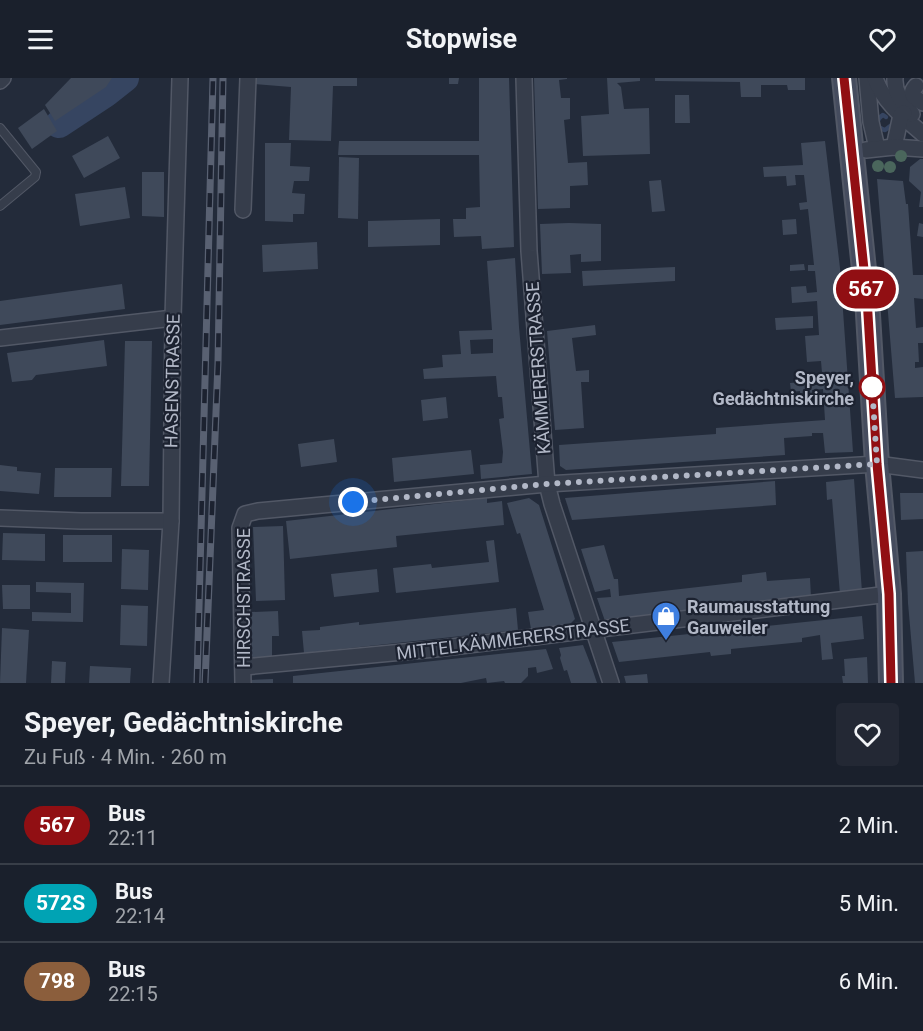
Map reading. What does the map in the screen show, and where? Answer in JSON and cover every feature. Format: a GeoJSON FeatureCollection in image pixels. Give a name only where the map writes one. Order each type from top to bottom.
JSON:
{"type":"FeatureCollection","features":[{"type":"Feature","properties":{"kind":"main road"},"geometry":{"type":"LineString","coordinates":[[844,78],[867,298],[877,464],[889,594],[891,683]]}},
{"type":"Feature","properties":{"kind":"street","name":"HASENSTRASSE"},"geometry":{"type":"LineString","coordinates":[[161,683],[171,521],[173,318],[180,78]]}},
{"type":"Feature","properties":{"kind":"street"},"geometry":{"type":"LineString","coordinates":[[243,210],[248,78]]}},
{"type":"Feature","properties":{"kind":"street","name":"KÄMMERERSTRASSE"},"geometry":{"type":"LineString","coordinates":[[524,78],[529,251],[547,484],[611,683]]}},
{"type":"Feature","properties":{"kind":"street"},"geometry":{"type":"LineString","coordinates":[[899,97],[923,134]]}},
{"type":"Feature","properties":{"kind":"street"},"geometry":{"type":"LineString","coordinates":[[894,147],[899,97]]}},
{"type":"Feature","properties":{"kind":"street"},"geometry":{"type":"LineString","coordinates":[[899,97],[872,122],[872,149],[894,147],[923,149]]}},
{"type":"Feature","properties":{"kind":"street"},"geometry":{"type":"LineString","coordinates":[[0,338],[173,318]]}},
{"type":"Feature","properties":{"kind":"street"},"geometry":{"type":"LineString","coordinates":[[547,484],[877,464],[923,470]]}},
{"type":"Feature","properties":{"kind":"street","name":"HIRSCHSTRASSE"},"geometry":{"type":"LineString","coordinates":[[243,683],[240,528],[245,514],[547,484]]}},
{"type":"Feature","properties":{"kind":"street"},"geometry":{"type":"LineString","coordinates":[[0,518],[171,521]]}},
{"type":"Feature","properties":{"kind":"street","name":"MITTELKÄMMERERSTRASSE"},"geometry":{"type":"LineString","coordinates":[[244,667],[435,649],[889,594]]}},
{"type":"Feature","properties":{"kind":"lane"},"geometry":{"type":"LineString","coordinates":[[0,128],[36,172],[35,177],[0,206]]}},
{"type":"Feature","properties":{"kind":"building"},"geometry":{"type":"Polygon","coordinates":[[[71,78],[112,78],[106,87],[55,121],[45,105],[71,78]]]}},
{"type":"Feature","properties":{"kind":"building"},"geometry":{"type":"Polygon","coordinates":[[[254,78],[357,78],[357,86],[333,86],[331,141],[289,140],[291,87],[254,84],[254,78]]]}},
{"type":"Feature","properties":{"kind":"building"},"geometry":{"type":"Polygon","coordinates":[[[449,78],[459,78],[458,84],[449,84],[449,78]]]}},
{"type":"Feature","properties":{"kind":"building"},"geometry":{"type":"Polygon","coordinates":[[[479,78],[509,78],[514,247],[482,249],[481,236],[454,237],[453,219],[466,219],[466,208],[480,207],[479,155],[338,155],[339,141],[479,141],[479,78]]]}},
{"type":"Feature","properties":{"kind":"building"},"geometry":{"type":"Polygon","coordinates":[[[534,78],[567,78],[559,80],[561,98],[570,98],[570,119],[564,120],[568,163],[587,162],[588,185],[570,186],[570,208],[538,209],[534,78]]]}},
{"type":"Feature","properties":{"kind":"building"},"geometry":{"type":"Polygon","coordinates":[[[607,78],[640,78],[640,81],[617,83],[621,87],[624,109],[649,108],[650,154],[583,156],[581,116],[609,114],[607,78]]]}},
{"type":"Feature","properties":{"kind":"building"},"geometry":{"type":"Polygon","coordinates":[[[655,78],[805,78],[805,90],[788,90],[787,85],[761,85],[761,97],[741,97],[740,82],[655,81],[655,78]]]}},
{"type":"Feature","properties":{"kind":"building"},"geometry":{"type":"Polygon","coordinates":[[[675,95],[689,95],[690,123],[675,123],[675,95]]]}},
{"type":"Feature","properties":{"kind":"building"},"geometry":{"type":"Polygon","coordinates":[[[44,109],[57,131],[32,149],[18,128],[44,109]]]}},
{"type":"Feature","properties":{"kind":"building"},"geometry":{"type":"Polygon","coordinates":[[[108,136],[120,158],[84,178],[72,156],[108,136]]]}},
{"type":"Feature","properties":{"kind":"building"},"geometry":{"type":"Polygon","coordinates":[[[825,141],[840,268],[853,452],[825,453],[823,433],[812,433],[812,436],[784,438],[785,455],[566,470],[560,466],[559,445],[716,434],[716,428],[825,420],[823,389],[812,390],[813,398],[800,398],[800,391],[791,392],[790,383],[814,381],[814,385],[823,385],[821,361],[807,362],[805,336],[819,335],[817,301],[792,303],[791,287],[806,286],[807,293],[817,292],[815,271],[808,271],[808,265],[814,265],[808,209],[800,210],[799,203],[807,202],[804,175],[795,175],[796,185],[787,186],[786,176],[764,177],[763,167],[803,165],[801,143],[825,141]]]}},
{"type":"Feature","properties":{"kind":"building"},"geometry":{"type":"Polygon","coordinates":[[[265,143],[291,143],[290,166],[310,167],[309,181],[294,181],[292,193],[305,194],[304,214],[293,214],[293,222],[265,221],[265,143]]]}},
{"type":"Feature","properties":{"kind":"building"},"geometry":{"type":"Polygon","coordinates":[[[339,157],[359,158],[358,219],[338,218],[339,157]]]}},
{"type":"Feature","properties":{"kind":"building"},"geometry":{"type":"Polygon","coordinates":[[[923,159],[923,207],[919,207],[921,192],[909,181],[910,167],[923,159]]]}},
{"type":"Feature","properties":{"kind":"building"},"geometry":{"type":"Polygon","coordinates":[[[142,172],[164,172],[164,217],[142,216],[142,172]]]}},
{"type":"Feature","properties":{"kind":"building"},"geometry":{"type":"Polygon","coordinates":[[[877,179],[903,181],[906,204],[908,204],[913,275],[923,275],[923,299],[914,298],[916,328],[923,327],[923,343],[918,343],[919,362],[915,362],[915,368],[923,367],[923,397],[895,398],[877,179]]]}},
{"type":"Feature","properties":{"kind":"building"},"geometry":{"type":"Polygon","coordinates":[[[661,180],[665,211],[652,212],[649,181],[661,180]]]}},
{"type":"Feature","properties":{"kind":"building"},"geometry":{"type":"Polygon","coordinates":[[[125,187],[130,218],[80,226],[75,194],[125,187]]]}},
{"type":"Feature","properties":{"kind":"building"},"geometry":{"type":"Polygon","coordinates":[[[440,219],[440,245],[368,247],[368,221],[440,219]]]}},
{"type":"Feature","properties":{"kind":"building"},"geometry":{"type":"Polygon","coordinates":[[[796,219],[797,234],[783,235],[782,220],[796,219]]]}},
{"type":"Feature","properties":{"kind":"building"},"geometry":{"type":"Polygon","coordinates":[[[919,223],[923,224],[923,237],[917,236],[919,223]]]}},
{"type":"Feature","properties":{"kind":"building"},"geometry":{"type":"Polygon","coordinates":[[[540,224],[601,224],[601,261],[581,262],[581,254],[570,255],[571,273],[542,274],[540,224]]]}},
{"type":"Feature","properties":{"kind":"building"},"geometry":{"type":"Polygon","coordinates":[[[317,242],[318,269],[263,272],[262,245],[317,242]]]}},
{"type":"Feature","properties":{"kind":"building"},"geometry":{"type":"Polygon","coordinates":[[[515,258],[532,474],[481,479],[480,465],[502,463],[499,419],[504,418],[502,397],[498,397],[496,376],[424,379],[423,369],[443,367],[442,355],[461,354],[459,331],[492,330],[487,261],[515,258]],[[493,339],[470,340],[471,354],[493,353],[493,339]]]}},
{"type":"Feature","properties":{"kind":"building"},"geometry":{"type":"Polygon","coordinates":[[[804,264],[805,270],[790,271],[790,265],[804,264]]]}},
{"type":"Feature","properties":{"kind":"building"},"geometry":{"type":"Polygon","coordinates":[[[675,267],[675,281],[583,286],[582,271],[675,267]]]}},
{"type":"Feature","properties":{"kind":"building"},"geometry":{"type":"Polygon","coordinates":[[[122,284],[125,309],[0,325],[0,301],[122,284]]]}},
{"type":"Feature","properties":{"kind":"building"},"geometry":{"type":"Polygon","coordinates":[[[813,316],[813,328],[776,330],[775,318],[813,316]]]}},
{"type":"Feature","properties":{"kind":"building"},"geometry":{"type":"Polygon","coordinates":[[[595,325],[596,335],[572,338],[576,371],[589,370],[589,382],[581,382],[584,428],[555,430],[547,331],[595,325]]]}},
{"type":"Feature","properties":{"kind":"building"},"geometry":{"type":"Polygon","coordinates":[[[104,340],[107,366],[36,375],[32,380],[12,382],[7,353],[104,340]]]}},
{"type":"Feature","properties":{"kind":"building"},"geometry":{"type":"Polygon","coordinates":[[[125,341],[152,341],[149,486],[121,486],[125,341]]]}},
{"type":"Feature","properties":{"kind":"building"},"geometry":{"type":"Polygon","coordinates":[[[446,397],[448,418],[423,421],[421,400],[446,397]]]}},
{"type":"Feature","properties":{"kind":"building"},"geometry":{"type":"Polygon","coordinates":[[[334,439],[337,462],[301,467],[298,444],[334,439]]]}},
{"type":"Feature","properties":{"kind":"building"},"geometry":{"type":"Polygon","coordinates":[[[471,450],[474,474],[394,482],[392,458],[471,450]]]}},
{"type":"Feature","properties":{"kind":"building"},"geometry":{"type":"Polygon","coordinates":[[[0,465],[17,467],[17,471],[41,473],[39,494],[0,491],[0,465]]]}},
{"type":"Feature","properties":{"kind":"building"},"geometry":{"type":"Polygon","coordinates":[[[55,468],[112,468],[111,497],[54,497],[55,468]]]}},
{"type":"Feature","properties":{"kind":"building"},"geometry":{"type":"Polygon","coordinates":[[[854,479],[862,592],[840,594],[832,499],[827,500],[826,482],[854,479]]]}},
{"type":"Feature","properties":{"kind":"building"},"geometry":{"type":"Polygon","coordinates":[[[775,481],[776,505],[572,520],[565,498],[775,481]]]}},
{"type":"Feature","properties":{"kind":"building"},"geometry":{"type":"Polygon","coordinates":[[[900,493],[923,493],[923,519],[901,520],[900,493]]]}},
{"type":"Feature","properties":{"kind":"building"},"geometry":{"type":"Polygon","coordinates":[[[487,498],[487,503],[502,501],[504,525],[396,536],[397,547],[290,559],[286,521],[487,498]]]}},
{"type":"Feature","properties":{"kind":"building"},"geometry":{"type":"Polygon","coordinates":[[[529,498],[539,505],[575,619],[569,625],[531,629],[528,612],[544,610],[520,533],[517,534],[507,503],[529,498]]]}},
{"type":"Feature","properties":{"kind":"building"},"geometry":{"type":"Polygon","coordinates":[[[283,526],[285,600],[256,601],[253,527],[283,526]]]}},
{"type":"Feature","properties":{"kind":"building"},"geometry":{"type":"Polygon","coordinates":[[[3,533],[45,534],[45,561],[2,560],[3,533]]]}},
{"type":"Feature","properties":{"kind":"building"},"geometry":{"type":"Polygon","coordinates":[[[63,535],[112,535],[112,562],[63,562],[63,535]]]}},
{"type":"Feature","properties":{"kind":"building"},"geometry":{"type":"Polygon","coordinates":[[[494,540],[499,582],[396,593],[393,568],[431,564],[432,568],[489,562],[486,541],[494,540]]]}},
{"type":"Feature","properties":{"kind":"building"},"geometry":{"type":"Polygon","coordinates":[[[604,545],[614,579],[618,579],[619,596],[742,582],[742,575],[766,572],[767,581],[810,578],[811,597],[605,621],[597,598],[611,597],[610,589],[595,592],[581,549],[604,545]]]}},
{"type":"Feature","properties":{"kind":"building"},"geometry":{"type":"Polygon","coordinates":[[[122,549],[149,550],[148,590],[121,589],[122,549]]]}},
{"type":"Feature","properties":{"kind":"building"},"geometry":{"type":"Polygon","coordinates":[[[923,551],[923,683],[915,683],[906,552],[923,551]]]}},
{"type":"Feature","properties":{"kind":"building"},"geometry":{"type":"Polygon","coordinates":[[[377,569],[379,592],[334,597],[331,574],[377,569]]]}},
{"type":"Feature","properties":{"kind":"building"},"geometry":{"type":"Polygon","coordinates":[[[36,582],[84,583],[83,622],[32,621],[32,612],[71,613],[71,593],[36,592],[36,582]]]}},
{"type":"Feature","properties":{"kind":"building"},"geometry":{"type":"Polygon","coordinates":[[[2,585],[30,585],[30,609],[3,609],[2,585]]]}},
{"type":"Feature","properties":{"kind":"building"},"geometry":{"type":"Polygon","coordinates":[[[121,605],[148,606],[147,646],[120,645],[121,605]]]}},
{"type":"Feature","properties":{"kind":"building"},"geometry":{"type":"Polygon","coordinates":[[[516,608],[518,630],[304,653],[302,631],[320,630],[320,627],[516,608]]]}},
{"type":"Feature","properties":{"kind":"building"},"geometry":{"type":"Polygon","coordinates":[[[278,611],[279,636],[272,636],[272,657],[252,659],[251,612],[278,611]]]}},
{"type":"Feature","properties":{"kind":"building"},"geometry":{"type":"Polygon","coordinates":[[[862,616],[864,639],[831,643],[833,659],[822,660],[820,635],[802,638],[802,642],[731,649],[731,654],[711,656],[710,652],[619,662],[612,642],[862,616]]]}},
{"type":"Feature","properties":{"kind":"building"},"geometry":{"type":"Polygon","coordinates":[[[2,628],[29,630],[26,683],[0,683],[2,628]]]}},
{"type":"Feature","properties":{"kind":"building"},"geometry":{"type":"Polygon","coordinates":[[[583,645],[597,683],[571,683],[567,670],[564,671],[559,648],[583,645]]]}},
{"type":"Feature","properties":{"kind":"building"},"geometry":{"type":"Polygon","coordinates":[[[546,649],[553,669],[537,673],[536,667],[528,668],[528,676],[521,683],[505,683],[504,681],[487,683],[486,678],[461,683],[293,683],[293,676],[546,649]]]}},
{"type":"Feature","properties":{"kind":"building"},"geometry":{"type":"Polygon","coordinates":[[[867,657],[868,683],[843,683],[844,659],[867,657]]]}},
{"type":"Feature","properties":{"kind":"building"},"geometry":{"type":"Polygon","coordinates":[[[52,661],[66,662],[65,683],[51,683],[52,661]]]}},
{"type":"Feature","properties":{"kind":"building"},"geometry":{"type":"Polygon","coordinates":[[[90,666],[131,668],[130,683],[89,683],[90,666]]]}},
{"type":"Feature","properties":{"kind":"building"},"geometry":{"type":"Polygon","coordinates":[[[647,674],[648,683],[626,683],[624,676],[647,674]]]}},
{"type":"Feature","properties":{"kind":"building"},"geometry":{"type":"Polygon","coordinates":[[[273,679],[273,683],[251,683],[251,680],[273,679]]]}},
{"type":"Feature","properties":{"kind":"waterway"},"geometry":{"type":"LineString","coordinates":[[59,124],[125,78]]}},
{"type":"Feature","properties":{"kind":"waterway"},"geometry":{"type":"LineString","coordinates":[[886,117],[883,115],[879,119],[880,128],[885,130],[893,124]]}},
{"type":"Feature","properties":{"kind":"railway"},"geometry":{"type":"LineString","coordinates":[[197,683],[213,78]]}},
{"type":"Feature","properties":{"kind":"railway"},"geometry":{"type":"LineString","coordinates":[[205,683],[218,363],[223,78]]}},
{"type":"Feature","properties":{"kind":"bus line","name":"567"},"geometry":{"type":"LineString","coordinates":[[844,78],[867,298],[877,464],[889,594],[891,683]]}},
{"type":"Feature","properties":{"kind":"place","name":"Speyer, Gedächtniskirche"},"geometry":{"type":"Point","coordinates":[872,387]}},
{"type":"Feature","properties":{"kind":"place","name":"Raumausstattung Gauweiler"},"geometry":{"type":"Point","coordinates":[666,642]}},
{"type":"Feature","properties":{"kind":"route"},"geometry":{"type":"LineString","coordinates":[[353,502],[547,484],[877,464],[872,385],[872,387]]}}]}
